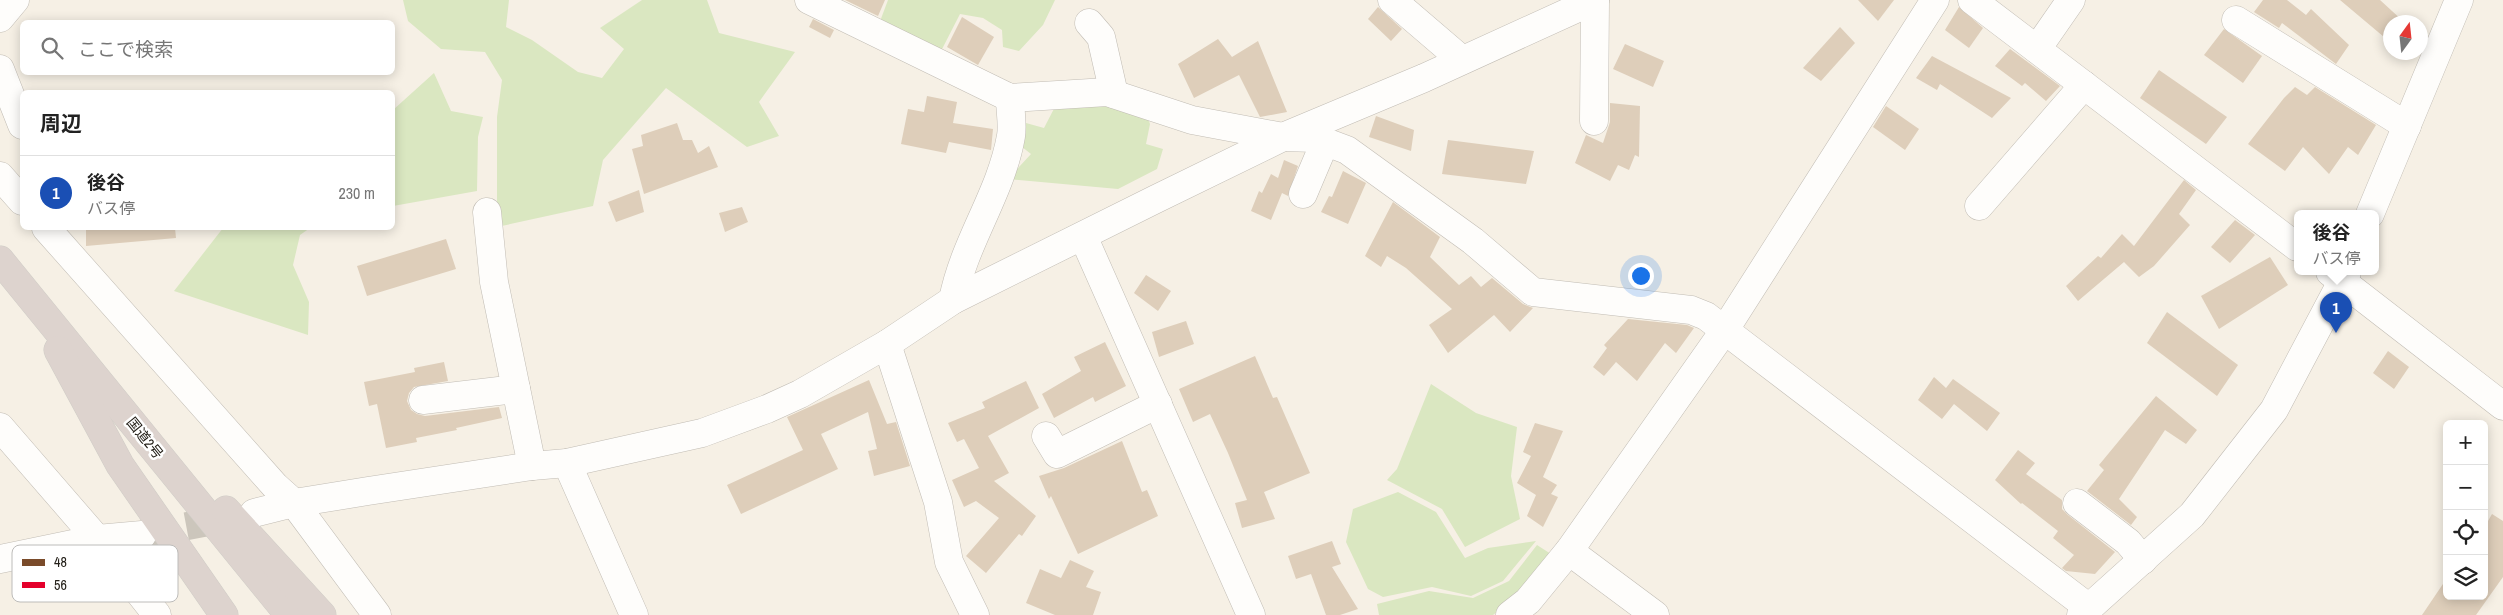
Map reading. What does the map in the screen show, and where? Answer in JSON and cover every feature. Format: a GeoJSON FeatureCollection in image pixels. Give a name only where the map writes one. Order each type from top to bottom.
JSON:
{"type":"FeatureCollection","features":[{"type":"Feature","properties":{"kind":"highway","name":"国道2号"},"geometry":{"type":"LineString","coordinates":[[0,260],[289,615]]}},
{"type":"Feature","properties":{"kind":"highway"},"geometry":{"type":"LineString","coordinates":[[24,290],[120,465],[175,545]]}},
{"type":"Feature","properties":{"kind":"highway"},"geometry":{"type":"LineString","coordinates":[[24,290],[322,615]]}},
{"type":"Feature","properties":{"kind":"highway"},"geometry":{"type":"LineString","coordinates":[[178,549],[224,615]]}},
{"type":"Feature","properties":{"kind":"street"},"geometry":{"type":"LineString","coordinates":[[0,18],[15,0]]}},
{"type":"Feature","properties":{"kind":"street"},"geometry":{"type":"LineString","coordinates":[[809,0],[1010,98],[1107,92],[1192,120],[1283,138],[1315,138],[1348,150],[1473,241],[1533,292],[1691,310],[1706,316],[2085,612],[2192,516],[2274,410],[2340,275],[2503,406]]}},
{"type":"Feature","properties":{"kind":"street"},"geometry":{"type":"LineString","coordinates":[[1392,0],[1462,60]]}},
{"type":"Feature","properties":{"kind":"street"},"geometry":{"type":"LineString","coordinates":[[254,513],[294,503],[532,466],[568,464],[702,432],[767,409],[800,394],[887,344],[953,300],[1283,138],[1595,0],[1594,120]]}},
{"type":"Feature","properties":{"kind":"street"},"geometry":{"type":"LineString","coordinates":[[1510,615],[1528,601],[1569,551],[1724,331],[1935,0]]}},
{"type":"Feature","properties":{"kind":"street"},"geometry":{"type":"LineString","coordinates":[[1972,0],[2294,245]]}},
{"type":"Feature","properties":{"kind":"street"},"geometry":{"type":"LineString","coordinates":[[2037,49],[2071,0]]}},
{"type":"Feature","properties":{"kind":"street"},"geometry":{"type":"LineString","coordinates":[[2372,210],[2459,0]]}},
{"type":"Feature","properties":{"kind":"street"},"geometry":{"type":"LineString","coordinates":[[2236,20],[2407,126]]}},
{"type":"Feature","properties":{"kind":"street"},"geometry":{"type":"LineString","coordinates":[[1089,22],[1101,36],[1114,94]]}},
{"type":"Feature","properties":{"kind":"street"},"geometry":{"type":"LineString","coordinates":[[0,69],[20,120]]}},
{"type":"Feature","properties":{"kind":"street"},"geometry":{"type":"LineString","coordinates":[[1979,206],[2084,85]]}},
{"type":"Feature","properties":{"kind":"street"},"geometry":{"type":"LineString","coordinates":[[953,300],[967,253],[1000,176],[1012,135],[1010,98]]}},
{"type":"Feature","properties":{"kind":"street"},"geometry":{"type":"LineString","coordinates":[[1303,194],[1325,142]]}},
{"type":"Feature","properties":{"kind":"street"},"geometry":{"type":"LineString","coordinates":[[0,176],[20,199]]}},
{"type":"Feature","properties":{"kind":"street"},"geometry":{"type":"LineString","coordinates":[[487,212],[494,282],[532,466]]}},
{"type":"Feature","properties":{"kind":"street"},"geometry":{"type":"LineString","coordinates":[[48,230],[275,486],[294,503],[377,615]]}},
{"type":"Feature","properties":{"kind":"street"},"geometry":{"type":"LineString","coordinates":[[1083,236],[1251,615]]}},
{"type":"Feature","properties":{"kind":"street"},"geometry":{"type":"LineString","coordinates":[[887,344],[938,502],[949,562],[975,615]]}},
{"type":"Feature","properties":{"kind":"street"},"geometry":{"type":"LineString","coordinates":[[423,400],[516,389]]}},
{"type":"Feature","properties":{"kind":"street"},"geometry":{"type":"LineString","coordinates":[[1046,436],[1057,454],[1158,404]]}},
{"type":"Feature","properties":{"kind":"street"},"geometry":{"type":"LineString","coordinates":[[0,426],[102,545]]}},
{"type":"Feature","properties":{"kind":"street"},"geometry":{"type":"LineString","coordinates":[[568,464],[634,615]]}},
{"type":"Feature","properties":{"kind":"street"},"geometry":{"type":"LineString","coordinates":[[2077,502],[2128,542],[2143,560]]}},
{"type":"Feature","properties":{"kind":"street"},"geometry":{"type":"LineString","coordinates":[[66,545],[97,539],[142,535]]}},
{"type":"Feature","properties":{"kind":"street"},"geometry":{"type":"LineString","coordinates":[[1569,551],[1655,615]]}},
{"type":"Feature","properties":{"kind":"street"},"geometry":{"type":"LineString","coordinates":[[147,602],[157,615]]}},
{"type":"Feature","properties":{"kind":"green space"},"geometry":{"type":"Polygon","coordinates":[[[403,0],[509,0],[506,27],[532,40],[578,72],[602,78],[624,49],[600,28],[642,0],[707,0],[719,33],[795,52],[759,102],[779,136],[747,147],[666,88],[603,160],[593,206],[497,227],[497,117],[502,80],[485,52],[441,49],[408,21],[403,0]]]}},
{"type":"Feature","properties":{"kind":"green space"},"geometry":{"type":"Polygon","coordinates":[[[888,0],[1055,0],[1043,25],[1019,51],[1003,47],[1002,30],[983,18],[960,14],[939,55],[879,24],[888,0]]]}},
{"type":"Feature","properties":{"kind":"green space"},"geometry":{"type":"Polygon","coordinates":[[[434,73],[451,111],[483,117],[478,137],[477,191],[395,206],[395,108],[434,73]]]}},
{"type":"Feature","properties":{"kind":"green space"},"geometry":{"type":"Polygon","coordinates":[[[1058,101],[1144,107],[1150,124],[1146,144],[1163,149],[1157,169],[1118,189],[1008,179],[1031,154],[1017,143],[1017,138],[1026,123],[1044,128],[1058,101]]]}},
{"type":"Feature","properties":{"kind":"green space"},"geometry":{"type":"Polygon","coordinates":[[[221,230],[307,230],[300,235],[293,265],[309,302],[308,335],[174,291],[221,230]]]}},
{"type":"Feature","properties":{"kind":"green space"},"geometry":{"type":"Polygon","coordinates":[[[1431,384],[1476,413],[1517,427],[1511,476],[1520,519],[1465,547],[1442,509],[1387,480],[1397,469],[1431,384]]]}},
{"type":"Feature","properties":{"kind":"green space"},"geometry":{"type":"Polygon","coordinates":[[[1398,492],[1436,512],[1465,558],[1488,548],[1536,541],[1503,581],[1471,596],[1432,587],[1383,597],[1368,589],[1346,542],[1353,509],[1398,492]]]}},
{"type":"Feature","properties":{"kind":"green space"},"geometry":{"type":"Polygon","coordinates":[[[1537,545],[1551,554],[1521,593],[1493,615],[1379,615],[1377,604],[1429,591],[1473,598],[1509,581],[1537,545]]]}},
{"type":"Feature","properties":{"kind":"building"},"geometry":{"type":"Polygon","coordinates":[[[845,0],[885,0],[878,16],[845,0]]]}},
{"type":"Feature","properties":{"kind":"building"},"geometry":{"type":"Polygon","coordinates":[[[1858,0],[1894,0],[1878,21],[1858,0]]]}},
{"type":"Feature","properties":{"kind":"building"},"geometry":{"type":"Polygon","coordinates":[[[2263,0],[2287,0],[2306,15],[2311,9],[2349,45],[2336,64],[2282,23],[2279,28],[2254,12],[2263,0]]]}},
{"type":"Feature","properties":{"kind":"building"},"geometry":{"type":"Polygon","coordinates":[[[2340,0],[2380,0],[2396,15],[2383,15],[2383,36],[2340,0]]]}},
{"type":"Feature","properties":{"kind":"building"},"geometry":{"type":"Polygon","coordinates":[[[1378,7],[1402,29],[1391,41],[1368,19],[1378,7]]]}},
{"type":"Feature","properties":{"kind":"building"},"geometry":{"type":"Polygon","coordinates":[[[1959,7],[1983,28],[1969,48],[1945,30],[1959,7]]]}},
{"type":"Feature","properties":{"kind":"building"},"geometry":{"type":"Polygon","coordinates":[[[962,17],[994,37],[978,65],[947,47],[962,17]]]}},
{"type":"Feature","properties":{"kind":"building"},"geometry":{"type":"Polygon","coordinates":[[[813,19],[834,30],[830,38],[809,27],[813,19]]]}},
{"type":"Feature","properties":{"kind":"building"},"geometry":{"type":"Polygon","coordinates":[[[1840,27],[1855,43],[1821,81],[1803,68],[1840,27]]]}},
{"type":"Feature","properties":{"kind":"building"},"geometry":{"type":"Polygon","coordinates":[[[2224,29],[2262,56],[2243,83],[2204,55],[2224,29]]]}},
{"type":"Feature","properties":{"kind":"building"},"geometry":{"type":"Polygon","coordinates":[[[1218,39],[1232,57],[1258,41],[1287,112],[1260,117],[1239,75],[1194,98],[1178,64],[1218,39]]]}},
{"type":"Feature","properties":{"kind":"building"},"geometry":{"type":"Polygon","coordinates":[[[1625,44],[1664,61],[1653,87],[1613,69],[1625,44]]]}},
{"type":"Feature","properties":{"kind":"building"},"geometry":{"type":"Polygon","coordinates":[[[2010,49],[2060,86],[2046,101],[2025,83],[2022,86],[1995,66],[2010,49]]]}},
{"type":"Feature","properties":{"kind":"building"},"geometry":{"type":"Polygon","coordinates":[[[1932,56],[2011,98],[1992,118],[1940,84],[1937,90],[1916,78],[1932,56]]]}},
{"type":"Feature","properties":{"kind":"building"},"geometry":{"type":"Polygon","coordinates":[[[2159,70],[2227,117],[2206,144],[2140,98],[2159,70]]]}},
{"type":"Feature","properties":{"kind":"building"},"geometry":{"type":"Polygon","coordinates":[[[2295,87],[2307,95],[2315,87],[2376,125],[2358,155],[2348,147],[2329,174],[2303,147],[2285,171],[2248,144],[2295,87]]]}},
{"type":"Feature","properties":{"kind":"building"},"geometry":{"type":"Polygon","coordinates":[[[927,96],[957,102],[953,123],[993,129],[991,150],[949,142],[946,153],[901,144],[908,109],[924,112],[927,96]]]}},
{"type":"Feature","properties":{"kind":"building"},"geometry":{"type":"Polygon","coordinates":[[[1610,103],[1640,106],[1639,157],[1635,155],[1629,170],[1618,165],[1610,181],[1575,163],[1586,135],[1603,143],[1610,122],[1610,103]]]}},
{"type":"Feature","properties":{"kind":"building"},"geometry":{"type":"Polygon","coordinates":[[[1886,106],[1919,129],[1905,150],[1873,127],[1886,106]]]}},
{"type":"Feature","properties":{"kind":"building"},"geometry":{"type":"Polygon","coordinates":[[[1376,116],[1414,130],[1411,151],[1369,137],[1376,116]]]}},
{"type":"Feature","properties":{"kind":"building"},"geometry":{"type":"Polygon","coordinates":[[[677,123],[683,140],[692,140],[698,153],[709,146],[718,167],[644,194],[632,149],[643,146],[641,135],[677,123]]]}},
{"type":"Feature","properties":{"kind":"building"},"geometry":{"type":"Polygon","coordinates":[[[1448,140],[1534,151],[1526,184],[1442,174],[1448,140]]]}},
{"type":"Feature","properties":{"kind":"building"},"geometry":{"type":"Polygon","coordinates":[[[1284,160],[1298,166],[1288,196],[1282,193],[1271,220],[1251,211],[1259,191],[1262,193],[1271,174],[1278,178],[1284,160]]]}},
{"type":"Feature","properties":{"kind":"building"},"geometry":{"type":"Polygon","coordinates":[[[1343,171],[1366,183],[1348,224],[1321,212],[1329,196],[1332,197],[1343,171]]]}},
{"type":"Feature","properties":{"kind":"building"},"geometry":{"type":"Polygon","coordinates":[[[2184,180],[2196,190],[2179,214],[2190,225],[2154,266],[2139,277],[2124,262],[2078,301],[2066,286],[2098,256],[2101,258],[2122,234],[2134,246],[2184,180]]]}},
{"type":"Feature","properties":{"kind":"building"},"geometry":{"type":"Polygon","coordinates":[[[639,190],[644,212],[616,222],[608,202],[639,190]]]}},
{"type":"Feature","properties":{"kind":"building"},"geometry":{"type":"Polygon","coordinates":[[[1393,202],[1440,237],[1430,257],[1459,285],[1471,276],[1481,287],[1492,278],[1523,304],[1533,308],[1510,332],[1494,315],[1448,353],[1429,325],[1452,309],[1406,268],[1387,256],[1381,267],[1365,256],[1393,202]]]}},
{"type":"Feature","properties":{"kind":"building"},"geometry":{"type":"Polygon","coordinates":[[[742,207],[748,222],[725,232],[719,213],[742,207]]]}},
{"type":"Feature","properties":{"kind":"building"},"geometry":{"type":"Polygon","coordinates":[[[2235,220],[2255,235],[2230,263],[2211,247],[2235,220]]]}},
{"type":"Feature","properties":{"kind":"building"},"geometry":{"type":"Polygon","coordinates":[[[86,230],[175,230],[176,238],[86,246],[86,230]]]}},
{"type":"Feature","properties":{"kind":"building"},"geometry":{"type":"Polygon","coordinates":[[[446,239],[456,269],[367,296],[357,266],[446,239]]]}},
{"type":"Feature","properties":{"kind":"building"},"geometry":{"type":"Polygon","coordinates":[[[2270,257],[2288,285],[2219,329],[2201,296],[2270,257]]]}},
{"type":"Feature","properties":{"kind":"building"},"geometry":{"type":"Polygon","coordinates":[[[1146,275],[1171,291],[1158,311],[1134,293],[1146,275]]]}},
{"type":"Feature","properties":{"kind":"building"},"geometry":{"type":"Polygon","coordinates":[[[2167,312],[2238,365],[2217,396],[2147,343],[2167,312]]]}},
{"type":"Feature","properties":{"kind":"building"},"geometry":{"type":"Polygon","coordinates":[[[1628,319],[1687,325],[1694,328],[1676,353],[1665,343],[1637,381],[1616,362],[1604,376],[1593,367],[1607,348],[1604,345],[1628,319]]]}},
{"type":"Feature","properties":{"kind":"building"},"geometry":{"type":"Polygon","coordinates":[[[1186,321],[1194,344],[1159,357],[1152,332],[1186,321]]]}},
{"type":"Feature","properties":{"kind":"building"},"geometry":{"type":"Polygon","coordinates":[[[1105,342],[1126,386],[1095,402],[1093,397],[1054,418],[1042,394],[1081,371],[1074,357],[1105,342]]]}},
{"type":"Feature","properties":{"kind":"building"},"geometry":{"type":"Polygon","coordinates":[[[2388,351],[2409,367],[2394,389],[2373,373],[2388,351]]]}},
{"type":"Feature","properties":{"kind":"building"},"geometry":{"type":"Polygon","coordinates":[[[1255,356],[1273,398],[1277,397],[1310,473],[1264,492],[1275,519],[1242,528],[1235,503],[1247,500],[1228,453],[1210,414],[1193,422],[1179,389],[1255,356]]]}},
{"type":"Feature","properties":{"kind":"building"},"geometry":{"type":"Polygon","coordinates":[[[444,362],[448,381],[414,387],[409,393],[407,401],[411,410],[425,416],[499,407],[502,418],[416,438],[417,442],[386,448],[377,404],[369,406],[364,382],[415,372],[414,368],[444,362]]]}},
{"type":"Feature","properties":{"kind":"building"},"geometry":{"type":"Polygon","coordinates":[[[1934,377],[1946,388],[1953,379],[2000,413],[1987,431],[1954,404],[1942,419],[1918,400],[1934,377]]]}},
{"type":"Feature","properties":{"kind":"building"},"geometry":{"type":"Polygon","coordinates":[[[869,380],[887,424],[896,422],[910,466],[874,476],[868,451],[877,449],[868,412],[821,434],[838,469],[741,514],[727,485],[803,450],[787,417],[869,380]]]}},
{"type":"Feature","properties":{"kind":"building"},"geometry":{"type":"Polygon","coordinates":[[[1026,381],[1039,408],[988,436],[1009,473],[994,481],[1036,516],[1022,536],[1019,534],[986,573],[966,556],[999,518],[976,501],[964,507],[952,480],[979,468],[964,439],[957,442],[948,423],[985,408],[982,402],[1026,381]]]}},
{"type":"Feature","properties":{"kind":"building"},"geometry":{"type":"Polygon","coordinates":[[[2156,396],[2197,430],[2186,444],[2165,430],[2119,499],[2137,517],[2131,525],[2087,491],[2104,470],[2099,465],[2156,396]]]}},
{"type":"Feature","properties":{"kind":"building"},"geometry":{"type":"Polygon","coordinates":[[[1535,423],[1563,431],[1543,477],[1557,485],[1551,494],[1558,497],[1543,527],[1527,516],[1536,495],[1517,483],[1531,456],[1523,452],[1535,423]]]}},
{"type":"Feature","properties":{"kind":"building"},"geometry":{"type":"Polygon","coordinates":[[[1122,441],[1142,492],[1147,490],[1158,516],[1078,554],[1051,496],[1049,499],[1039,476],[1064,468],[1122,441]]]}},
{"type":"Feature","properties":{"kind":"building"},"geometry":{"type":"Polygon","coordinates":[[[2018,450],[2035,463],[2026,474],[2062,500],[2062,509],[2068,515],[2115,552],[2095,574],[2066,571],[2062,568],[2074,555],[2053,538],[2058,531],[2021,504],[1995,480],[2018,450]]]}},
{"type":"Feature","properties":{"kind":"building"},"geometry":{"type":"Polygon","coordinates":[[[2492,514],[2503,521],[2503,577],[2488,598],[2488,555],[2488,521],[2492,514]]]}},
{"type":"Feature","properties":{"kind":"building"},"geometry":{"type":"Polygon","coordinates":[[[1332,541],[1341,564],[1332,567],[1358,609],[1340,615],[1326,615],[1311,574],[1296,579],[1288,556],[1332,541]]]}},
{"type":"Feature","properties":{"kind":"building"},"geometry":{"type":"Polygon","coordinates":[[[1070,560],[1094,571],[1086,587],[1101,592],[1093,615],[1055,615],[1026,603],[1040,569],[1061,578],[1070,560]]]}},
{"type":"Feature","properties":{"kind":"building"},"geometry":{"type":"Polygon","coordinates":[[[2443,584],[2443,600],[2487,600],[2476,615],[2422,615],[2443,584]]]}},
{"type":"Feature","properties":{"kind":"tunnel"},"geometry":{"type":"LineString","coordinates":[[145,534],[235,517]]}},
{"type":"Feature","properties":{"kind":"place","name":"後谷"},"geometry":{"type":"Point","coordinates":[2336,333]}}]}
